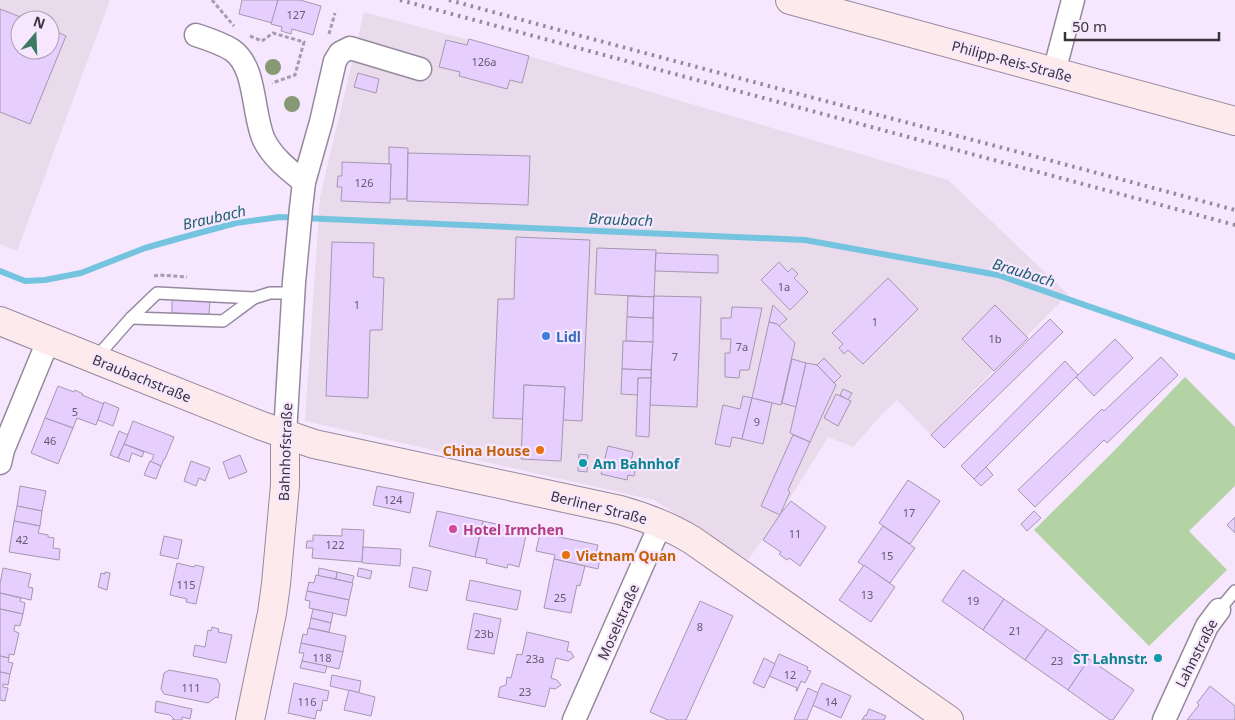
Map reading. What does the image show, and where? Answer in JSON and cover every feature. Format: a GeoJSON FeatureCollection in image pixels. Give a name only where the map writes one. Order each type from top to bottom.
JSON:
{"type":"FeatureCollection","features":[{"type":"Feature","properties":{"kind":"street","name":"Philipp-Reis-Straße"},"geometry":{"type":"LineString","coordinates":[[790,0],[1235,121]]}},
{"type":"Feature","properties":{"kind":"street"},"geometry":{"type":"LineString","coordinates":[[1054,72],[1073,0]]}},
{"type":"Feature","properties":{"kind":"street"},"geometry":{"type":"LineString","coordinates":[[196,34],[233,51],[242,61],[250,74],[259,125],[265,140],[273,153],[285,166],[304,182]]}},
{"type":"Feature","properties":{"kind":"street","name":"Bahnhofstraße"},"geometry":{"type":"LineString","coordinates":[[250,720],[272,613],[276,584],[285,485],[285,434],[293,293],[304,182],[321,122],[335,61],[340,53],[350,48],[420,69]]}},
{"type":"Feature","properties":{"kind":"street","name":"Braubachstraße"},"geometry":{"type":"LineString","coordinates":[[0,322],[285,434]]}},
{"type":"Feature","properties":{"kind":"street"},"geometry":{"type":"LineString","coordinates":[[0,463],[3,450],[48,341]]}},
{"type":"Feature","properties":{"kind":"street","name":"Berliner Straße"},"geometry":{"type":"LineString","coordinates":[[285,434],[324,446],[620,510],[661,524],[692,540],[949,720]]}},
{"type":"Feature","properties":{"kind":"street","name":"Moselstraße"},"geometry":{"type":"LineString","coordinates":[[574,720],[661,524]]}},
{"type":"Feature","properties":{"kind":"street","name":"Lahnstraße"},"geometry":{"type":"LineString","coordinates":[[1164,720],[1207,626],[1219,610]]}},
{"type":"Feature","properties":{"kind":"lane"},"geometry":{"type":"LineString","coordinates":[[95,359],[130,318],[157,293],[254,298]]}},
{"type":"Feature","properties":{"kind":"lane"},"geometry":{"type":"LineString","coordinates":[[130,318],[223,321],[254,298],[270,293],[293,293]]}},
{"type":"Feature","properties":{"kind":"lane","name":"Lahnstraße"},"geometry":{"type":"LineString","coordinates":[[1219,610],[1235,591]]}},
{"type":"Feature","properties":{"kind":"path"},"geometry":{"type":"LineString","coordinates":[[212,0],[239,32]]}},
{"type":"Feature","properties":{"kind":"path"},"geometry":{"type":"LineString","coordinates":[[247,35],[262,41],[273,32],[304,42],[295,75],[252,90]]}},
{"type":"Feature","properties":{"kind":"shaded area"},"geometry":{"type":"Polygon","coordinates":[[[0,0],[110,0],[17,251],[0,244],[0,0]]]}},
{"type":"Feature","properties":{"kind":"shaded area"},"geometry":{"type":"Polygon","coordinates":[[[364,12],[529,56],[948,180],[1068,294],[931,435],[897,400],[853,447],[828,437],[781,513],[748,560],[654,500],[305,421],[320,197],[364,12]]]}},
{"type":"Feature","properties":{"kind":"green space"},"geometry":{"type":"Polygon","coordinates":[[[1185,377],[1235,427],[1235,486],[1189,531],[1227,570],[1149,646],[1034,530],[1185,377]]]}},
{"type":"Feature","properties":{"kind":"building"},"geometry":{"type":"Polygon","coordinates":[[[242,0],[278,0],[272,23],[239,14],[242,0]]]}},
{"type":"Feature","properties":{"kind":"building"},"geometry":{"type":"Polygon","coordinates":[[[278,0],[300,0],[321,6],[313,35],[292,29],[291,34],[281,31],[282,27],[271,24],[278,0]]]}},
{"type":"Feature","properties":{"kind":"building"},"geometry":{"type":"Polygon","coordinates":[[[0,9],[10,13],[10,60],[56,60],[30,124],[0,112],[0,9]]]}},
{"type":"Feature","properties":{"kind":"building"},"geometry":{"type":"Polygon","coordinates":[[[60,33],[66,36],[60,51],[60,33]]]}},
{"type":"Feature","properties":{"kind":"building"},"geometry":{"type":"Polygon","coordinates":[[[469,39],[529,56],[522,83],[510,80],[507,89],[459,76],[460,72],[439,67],[446,40],[467,45],[469,39]]]}},
{"type":"Feature","properties":{"kind":"building"},"geometry":{"type":"Polygon","coordinates":[[[358,73],[379,79],[376,93],[354,87],[358,73]]]}},
{"type":"Feature","properties":{"kind":"building"},"geometry":{"type":"Polygon","coordinates":[[[389,147],[408,148],[407,199],[390,199],[391,164],[389,164],[389,147]]]}},
{"type":"Feature","properties":{"kind":"building"},"geometry":{"type":"Polygon","coordinates":[[[408,153],[530,156],[528,205],[407,201],[408,153]]]}},
{"type":"Feature","properties":{"kind":"building"},"geometry":{"type":"Polygon","coordinates":[[[342,162],[391,164],[390,203],[341,201],[342,187],[337,187],[338,176],[342,176],[342,162]]]}},
{"type":"Feature","properties":{"kind":"building"},"geometry":{"type":"Polygon","coordinates":[[[516,237],[590,240],[582,421],[563,420],[565,387],[524,385],[523,419],[493,418],[498,299],[514,299],[516,237]]]}},
{"type":"Feature","properties":{"kind":"building"},"geometry":{"type":"Polygon","coordinates":[[[332,242],[374,243],[373,277],[384,278],[382,330],[370,330],[368,398],[326,396],[332,242]]]}},
{"type":"Feature","properties":{"kind":"building"},"geometry":{"type":"Polygon","coordinates":[[[597,248],[656,250],[654,297],[595,294],[597,248]]]}},
{"type":"Feature","properties":{"kind":"building"},"geometry":{"type":"Polygon","coordinates":[[[656,253],[718,255],[718,273],[655,271],[656,253]]]}},
{"type":"Feature","properties":{"kind":"building"},"geometry":{"type":"Polygon","coordinates":[[[779,262],[788,272],[792,268],[798,274],[794,278],[808,292],[790,310],[761,280],[779,262]]]}},
{"type":"Feature","properties":{"kind":"building"},"geometry":{"type":"Polygon","coordinates":[[[888,278],[918,309],[863,364],[848,350],[844,354],[839,348],[843,344],[832,333],[888,278]]]}},
{"type":"Feature","properties":{"kind":"building"},"geometry":{"type":"Polygon","coordinates":[[[628,296],[654,297],[653,318],[627,317],[628,296]]]}},
{"type":"Feature","properties":{"kind":"building"},"geometry":{"type":"Polygon","coordinates":[[[654,296],[701,297],[697,407],[650,405],[654,296]]]}},
{"type":"Feature","properties":{"kind":"building"},"geometry":{"type":"Polygon","coordinates":[[[172,297],[210,299],[209,315],[172,313],[172,297]]]}},
{"type":"Feature","properties":{"kind":"building"},"geometry":{"type":"Polygon","coordinates":[[[773,305],[787,319],[779,326],[769,322],[773,305]]]}},
{"type":"Feature","properties":{"kind":"building"},"geometry":{"type":"Polygon","coordinates":[[[995,305],[1028,338],[994,371],[962,339],[995,305]]]}},
{"type":"Feature","properties":{"kind":"building"},"geometry":{"type":"Polygon","coordinates":[[[732,307],[762,308],[749,370],[740,370],[739,378],[725,377],[725,353],[730,353],[731,339],[721,339],[721,318],[731,318],[732,307]]]}},
{"type":"Feature","properties":{"kind":"building"},"geometry":{"type":"Polygon","coordinates":[[[627,317],[653,318],[653,342],[626,341],[627,317]]]}},
{"type":"Feature","properties":{"kind":"building"},"geometry":{"type":"Polygon","coordinates":[[[1050,319],[1063,332],[944,448],[931,435],[1050,319]]]}},
{"type":"Feature","properties":{"kind":"building"},"geometry":{"type":"Polygon","coordinates":[[[769,322],[777,324],[795,343],[781,405],[752,398],[769,322]]]}},
{"type":"Feature","properties":{"kind":"building"},"geometry":{"type":"Polygon","coordinates":[[[1115,339],[1133,358],[1094,396],[1076,377],[1115,339]]]}},
{"type":"Feature","properties":{"kind":"building"},"geometry":{"type":"Polygon","coordinates":[[[623,341],[653,342],[651,370],[622,369],[623,341]]]}},
{"type":"Feature","properties":{"kind":"building"},"geometry":{"type":"Polygon","coordinates":[[[1161,357],[1178,375],[1107,443],[1104,440],[1035,507],[1018,490],[1102,409],[1104,411],[1161,357]]]}},
{"type":"Feature","properties":{"kind":"building"},"geometry":{"type":"Polygon","coordinates":[[[824,358],[841,376],[834,383],[817,365],[824,358]]]}},
{"type":"Feature","properties":{"kind":"building"},"geometry":{"type":"Polygon","coordinates":[[[792,359],[806,363],[796,407],[782,403],[792,359]]]}},
{"type":"Feature","properties":{"kind":"building"},"geometry":{"type":"Polygon","coordinates":[[[1065,361],[1078,375],[974,479],[961,466],[1065,361]]]}},
{"type":"Feature","properties":{"kind":"building"},"geometry":{"type":"Polygon","coordinates":[[[806,363],[817,365],[836,385],[810,442],[790,433],[806,363]]]}},
{"type":"Feature","properties":{"kind":"building"},"geometry":{"type":"Polygon","coordinates":[[[622,369],[651,370],[651,378],[638,378],[638,395],[621,394],[622,369]]]}},
{"type":"Feature","properties":{"kind":"building"},"geometry":{"type":"Polygon","coordinates":[[[638,378],[651,378],[649,437],[636,436],[638,378]]]}},
{"type":"Feature","properties":{"kind":"building"},"geometry":{"type":"Polygon","coordinates":[[[524,385],[565,387],[561,461],[521,459],[524,385]]]}},
{"type":"Feature","properties":{"kind":"building"},"geometry":{"type":"Polygon","coordinates":[[[58,386],[74,392],[75,390],[104,404],[96,425],[77,418],[73,428],[45,418],[58,386]]]}},
{"type":"Feature","properties":{"kind":"building"},"geometry":{"type":"Polygon","coordinates":[[[843,389],[852,393],[848,400],[840,395],[843,389]]]}},
{"type":"Feature","properties":{"kind":"building"},"geometry":{"type":"Polygon","coordinates":[[[836,394],[851,401],[838,426],[824,418],[836,394]]]}},
{"type":"Feature","properties":{"kind":"building"},"geometry":{"type":"Polygon","coordinates":[[[743,396],[752,398],[742,439],[732,437],[730,447],[715,444],[723,405],[740,409],[743,396]]]}},
{"type":"Feature","properties":{"kind":"building"},"geometry":{"type":"Polygon","coordinates":[[[752,398],[772,403],[763,444],[742,439],[752,398]]]}},
{"type":"Feature","properties":{"kind":"building"},"geometry":{"type":"Polygon","coordinates":[[[104,402],[119,408],[113,426],[98,420],[104,402]]]}},
{"type":"Feature","properties":{"kind":"building"},"geometry":{"type":"Polygon","coordinates":[[[45,418],[73,428],[58,464],[31,453],[45,418]]]}},
{"type":"Feature","properties":{"kind":"building"},"geometry":{"type":"Polygon","coordinates":[[[133,421],[174,437],[161,466],[151,462],[154,455],[124,444],[133,421]]]}},
{"type":"Feature","properties":{"kind":"building"},"geometry":{"type":"Polygon","coordinates":[[[119,431],[128,435],[118,458],[110,455],[119,431]]]}},
{"type":"Feature","properties":{"kind":"building"},"geometry":{"type":"Polygon","coordinates":[[[793,435],[810,442],[788,490],[790,492],[780,515],[761,506],[793,435]]]}},
{"type":"Feature","properties":{"kind":"building"},"geometry":{"type":"Polygon","coordinates":[[[124,444],[144,452],[142,457],[132,453],[129,462],[118,458],[124,444]]]}},
{"type":"Feature","properties":{"kind":"building"},"geometry":{"type":"Polygon","coordinates":[[[608,446],[633,452],[631,462],[637,463],[634,476],[628,475],[627,480],[601,474],[608,446]]]}},
{"type":"Feature","properties":{"kind":"building","name":"Am Bahnhof"},"geometry":{"type":"Polygon","coordinates":[[[579,454],[588,455],[587,472],[578,471],[579,454]]]}},
{"type":"Feature","properties":{"kind":"building"},"geometry":{"type":"Polygon","coordinates":[[[240,455],[247,472],[229,479],[223,462],[240,455]]]}},
{"type":"Feature","properties":{"kind":"building"},"geometry":{"type":"Polygon","coordinates":[[[150,461],[161,466],[156,479],[144,475],[150,461]]]}},
{"type":"Feature","properties":{"kind":"building"},"geometry":{"type":"Polygon","coordinates":[[[191,461],[210,468],[205,481],[199,478],[196,486],[184,481],[191,461]]]}},
{"type":"Feature","properties":{"kind":"building"},"geometry":{"type":"Polygon","coordinates":[[[986,467],[993,475],[981,486],[974,479],[986,467]]]}},
{"type":"Feature","properties":{"kind":"building"},"geometry":{"type":"Polygon","coordinates":[[[908,480],[940,501],[910,544],[879,523],[908,480]]]}},
{"type":"Feature","properties":{"kind":"building"},"geometry":{"type":"Polygon","coordinates":[[[20,486],[46,491],[42,511],[17,506],[20,486]]]}},
{"type":"Feature","properties":{"kind":"building"},"geometry":{"type":"Polygon","coordinates":[[[377,486],[414,493],[410,513],[373,505],[377,486]]]}},
{"type":"Feature","properties":{"kind":"building"},"geometry":{"type":"Polygon","coordinates":[[[791,501],[826,527],[800,566],[789,558],[787,560],[779,554],[781,552],[763,540],[791,501]]]}},
{"type":"Feature","properties":{"kind":"building"},"geometry":{"type":"Polygon","coordinates":[[[17,506],[42,511],[40,526],[14,521],[17,506]]]}},
{"type":"Feature","properties":{"kind":"building"},"geometry":{"type":"Polygon","coordinates":[[[437,511],[483,521],[475,557],[429,546],[437,511]]]}},
{"type":"Feature","properties":{"kind":"building"},"geometry":{"type":"Polygon","coordinates":[[[1034,511],[1041,518],[1027,531],[1021,524],[1034,511]]]}},
{"type":"Feature","properties":{"kind":"building"},"geometry":{"type":"Polygon","coordinates":[[[1235,517],[1235,533],[1227,525],[1235,517]]]}},
{"type":"Feature","properties":{"kind":"building"},"geometry":{"type":"Polygon","coordinates":[[[14,521],[40,526],[38,533],[54,538],[53,548],[60,549],[59,560],[9,552],[14,521]]]}},
{"type":"Feature","properties":{"kind":"building"},"geometry":{"type":"Polygon","coordinates":[[[483,521],[527,531],[519,567],[508,564],[507,568],[486,563],[487,559],[475,557],[483,521]]]}},
{"type":"Feature","properties":{"kind":"building"},"geometry":{"type":"Polygon","coordinates":[[[883,526],[915,548],[890,583],[858,562],[883,526]]]}},
{"type":"Feature","properties":{"kind":"building"},"geometry":{"type":"Polygon","coordinates":[[[342,529],[364,530],[362,562],[312,558],[313,548],[306,548],[307,541],[313,541],[313,535],[342,536],[342,529]]]}},
{"type":"Feature","properties":{"kind":"building"},"geometry":{"type":"Polygon","coordinates":[[[540,533],[598,545],[596,553],[601,554],[598,569],[554,559],[555,555],[536,551],[540,533]]]}},
{"type":"Feature","properties":{"kind":"building"},"geometry":{"type":"Polygon","coordinates":[[[164,536],[182,540],[178,559],[160,555],[164,536]]]}},
{"type":"Feature","properties":{"kind":"building"},"geometry":{"type":"Polygon","coordinates":[[[363,547],[401,549],[400,566],[363,563],[363,547]]]}},
{"type":"Feature","properties":{"kind":"building"},"geometry":{"type":"Polygon","coordinates":[[[554,559],[585,566],[580,586],[577,585],[571,613],[544,608],[554,559]]]}},
{"type":"Feature","properties":{"kind":"building"},"geometry":{"type":"Polygon","coordinates":[[[177,563],[204,567],[196,604],[186,602],[187,599],[170,595],[177,563]]]}},
{"type":"Feature","properties":{"kind":"building"},"geometry":{"type":"Polygon","coordinates":[[[864,565],[895,587],[871,622],[839,600],[864,565]]]}},
{"type":"Feature","properties":{"kind":"building"},"geometry":{"type":"Polygon","coordinates":[[[413,567],[431,571],[427,591],[409,587],[413,567]]]}},
{"type":"Feature","properties":{"kind":"building"},"geometry":{"type":"Polygon","coordinates":[[[3,568],[31,574],[28,587],[33,588],[31,600],[0,593],[3,568]]]}},
{"type":"Feature","properties":{"kind":"building"},"geometry":{"type":"Polygon","coordinates":[[[319,568],[337,572],[336,579],[318,576],[319,568]]]}},
{"type":"Feature","properties":{"kind":"building"},"geometry":{"type":"Polygon","coordinates":[[[359,568],[372,571],[370,579],[357,576],[359,568]]]}},
{"type":"Feature","properties":{"kind":"building"},"geometry":{"type":"Polygon","coordinates":[[[963,570],[1004,599],[983,630],[942,601],[963,570]]]}},
{"type":"Feature","properties":{"kind":"building"},"geometry":{"type":"Polygon","coordinates":[[[105,572],[110,573],[107,590],[98,587],[101,573],[105,574],[105,572]]]}},
{"type":"Feature","properties":{"kind":"building"},"geometry":{"type":"Polygon","coordinates":[[[337,572],[354,576],[352,583],[336,579],[337,572]]]}},
{"type":"Feature","properties":{"kind":"building"},"geometry":{"type":"Polygon","coordinates":[[[316,575],[353,583],[349,600],[307,591],[309,582],[314,583],[316,575]]]}},
{"type":"Feature","properties":{"kind":"building"},"geometry":{"type":"Polygon","coordinates":[[[470,580],[521,591],[517,610],[466,600],[470,580]]]}},
{"type":"Feature","properties":{"kind":"building"},"geometry":{"type":"Polygon","coordinates":[[[307,591],[349,600],[346,616],[309,608],[310,601],[305,600],[307,591]]]}},
{"type":"Feature","properties":{"kind":"building"},"geometry":{"type":"Polygon","coordinates":[[[0,593],[21,598],[20,601],[25,603],[23,614],[0,609],[0,593]]]}},
{"type":"Feature","properties":{"kind":"building"},"geometry":{"type":"Polygon","coordinates":[[[1004,599],[1047,629],[1025,660],[983,630],[1004,599]]]}},
{"type":"Feature","properties":{"kind":"building"},"geometry":{"type":"Polygon","coordinates":[[[700,601],[733,616],[686,720],[668,720],[650,712],[700,601]]]}},
{"type":"Feature","properties":{"kind":"building"},"geometry":{"type":"Polygon","coordinates":[[[0,609],[23,614],[20,626],[15,625],[14,631],[19,633],[14,655],[9,654],[9,658],[0,656],[0,609]]]}},
{"type":"Feature","properties":{"kind":"building"},"geometry":{"type":"Polygon","coordinates":[[[313,609],[333,613],[331,623],[311,618],[313,609]]]}},
{"type":"Feature","properties":{"kind":"building"},"geometry":{"type":"Polygon","coordinates":[[[474,613],[501,619],[494,654],[467,649],[474,613]]]}},
{"type":"Feature","properties":{"kind":"building"},"geometry":{"type":"Polygon","coordinates":[[[311,618],[331,623],[329,632],[309,628],[311,618]]]}},
{"type":"Feature","properties":{"kind":"building"},"geometry":{"type":"Polygon","coordinates":[[[212,627],[219,629],[218,632],[232,635],[226,663],[193,656],[195,645],[205,647],[208,630],[211,631],[212,627]]]}},
{"type":"Feature","properties":{"kind":"building"},"geometry":{"type":"Polygon","coordinates":[[[308,628],[346,636],[343,652],[301,643],[303,634],[307,635],[308,628]]]}},
{"type":"Feature","properties":{"kind":"building"},"geometry":{"type":"Polygon","coordinates":[[[1047,629],[1089,659],[1068,690],[1025,660],[1047,629]]]}},
{"type":"Feature","properties":{"kind":"building"},"geometry":{"type":"Polygon","coordinates":[[[527,632],[569,642],[567,651],[571,652],[574,657],[568,661],[556,658],[551,678],[557,680],[561,685],[555,689],[550,688],[545,707],[498,697],[500,687],[506,685],[507,677],[511,678],[517,654],[522,655],[527,632]]]}},
{"type":"Feature","properties":{"kind":"building"},"geometry":{"type":"Polygon","coordinates":[[[301,643],[343,652],[339,669],[302,661],[304,653],[299,653],[301,643]]]}},
{"type":"Feature","properties":{"kind":"building"},"geometry":{"type":"Polygon","coordinates":[[[779,654],[808,667],[807,670],[811,671],[805,683],[801,681],[797,691],[797,688],[769,676],[779,654]]]}},
{"type":"Feature","properties":{"kind":"building"},"geometry":{"type":"Polygon","coordinates":[[[0,656],[9,658],[8,662],[13,663],[10,674],[0,672],[0,656]]]}},
{"type":"Feature","properties":{"kind":"building"},"geometry":{"type":"Polygon","coordinates":[[[764,658],[775,664],[764,688],[753,683],[764,658]]]}},
{"type":"Feature","properties":{"kind":"building"},"geometry":{"type":"Polygon","coordinates":[[[1089,659],[1134,690],[1113,720],[1110,720],[1068,690],[1089,659]]]}},
{"type":"Feature","properties":{"kind":"building"},"geometry":{"type":"Polygon","coordinates":[[[302,661],[327,666],[325,673],[300,668],[302,661]]]}},
{"type":"Feature","properties":{"kind":"building"},"geometry":{"type":"Polygon","coordinates":[[[169,670],[217,679],[220,685],[218,698],[216,697],[208,703],[164,694],[161,689],[164,673],[169,670]]]}},
{"type":"Feature","properties":{"kind":"building"},"geometry":{"type":"Polygon","coordinates":[[[0,672],[10,674],[8,685],[3,684],[3,687],[8,688],[5,701],[0,700],[0,672]]]}},
{"type":"Feature","properties":{"kind":"building"},"geometry":{"type":"Polygon","coordinates":[[[332,675],[361,681],[359,693],[330,686],[332,675]]]}},
{"type":"Feature","properties":{"kind":"building"},"geometry":{"type":"Polygon","coordinates":[[[294,683],[329,691],[327,701],[323,700],[321,711],[317,710],[315,719],[288,713],[294,683]]]}},
{"type":"Feature","properties":{"kind":"building"},"geometry":{"type":"Polygon","coordinates":[[[822,683],[851,696],[841,718],[812,705],[822,683]]]}},
{"type":"Feature","properties":{"kind":"building"},"geometry":{"type":"Polygon","coordinates":[[[1210,686],[1235,706],[1235,720],[1187,720],[1199,705],[1197,703],[1210,686]]]}},
{"type":"Feature","properties":{"kind":"building"},"geometry":{"type":"Polygon","coordinates":[[[808,688],[818,693],[807,720],[796,720],[794,719],[808,688]]]}},
{"type":"Feature","properties":{"kind":"building"},"geometry":{"type":"Polygon","coordinates":[[[349,690],[375,697],[371,716],[344,710],[349,690]]]}},
{"type":"Feature","properties":{"kind":"building"},"geometry":{"type":"Polygon","coordinates":[[[156,701],[192,709],[190,719],[182,717],[182,720],[172,720],[174,719],[170,715],[155,712],[156,701]]]}},
{"type":"Feature","properties":{"kind":"building"},"geometry":{"type":"Polygon","coordinates":[[[869,709],[886,716],[884,720],[862,720],[869,709]]]}},
{"type":"Feature","properties":{"kind":"waterway","name":"Braubach"},"geometry":{"type":"LineString","coordinates":[[0,271],[25,281],[45,280],[81,273],[145,248],[236,223],[280,217],[805,240],[998,275],[1235,357]]}},
{"type":"Feature","properties":{"kind":"railway"},"geometry":{"type":"LineString","coordinates":[[400,0],[1235,225]]}},
{"type":"Feature","properties":{"kind":"railway"},"geometry":{"type":"LineString","coordinates":[[449,0],[1235,210]]}},
{"type":"Feature","properties":{"kind":"place","name":"Lidl"},"geometry":{"type":"Point","coordinates":[546,336]}},
{"type":"Feature","properties":{"kind":"place","name":"China House"},"geometry":{"type":"Point","coordinates":[540,450]}},
{"type":"Feature","properties":{"kind":"place","name":"Am Bahnhof"},"geometry":{"type":"Point","coordinates":[583,463]}},
{"type":"Feature","properties":{"kind":"place","name":"Hotel Irmchen"},"geometry":{"type":"Point","coordinates":[453,529]}},
{"type":"Feature","properties":{"kind":"place","name":"Vietnam Quan"},"geometry":{"type":"Point","coordinates":[566,555]}},
{"type":"Feature","properties":{"kind":"place","name":"ST Lahnstr."},"geometry":{"type":"Point","coordinates":[1158,658]}}]}
